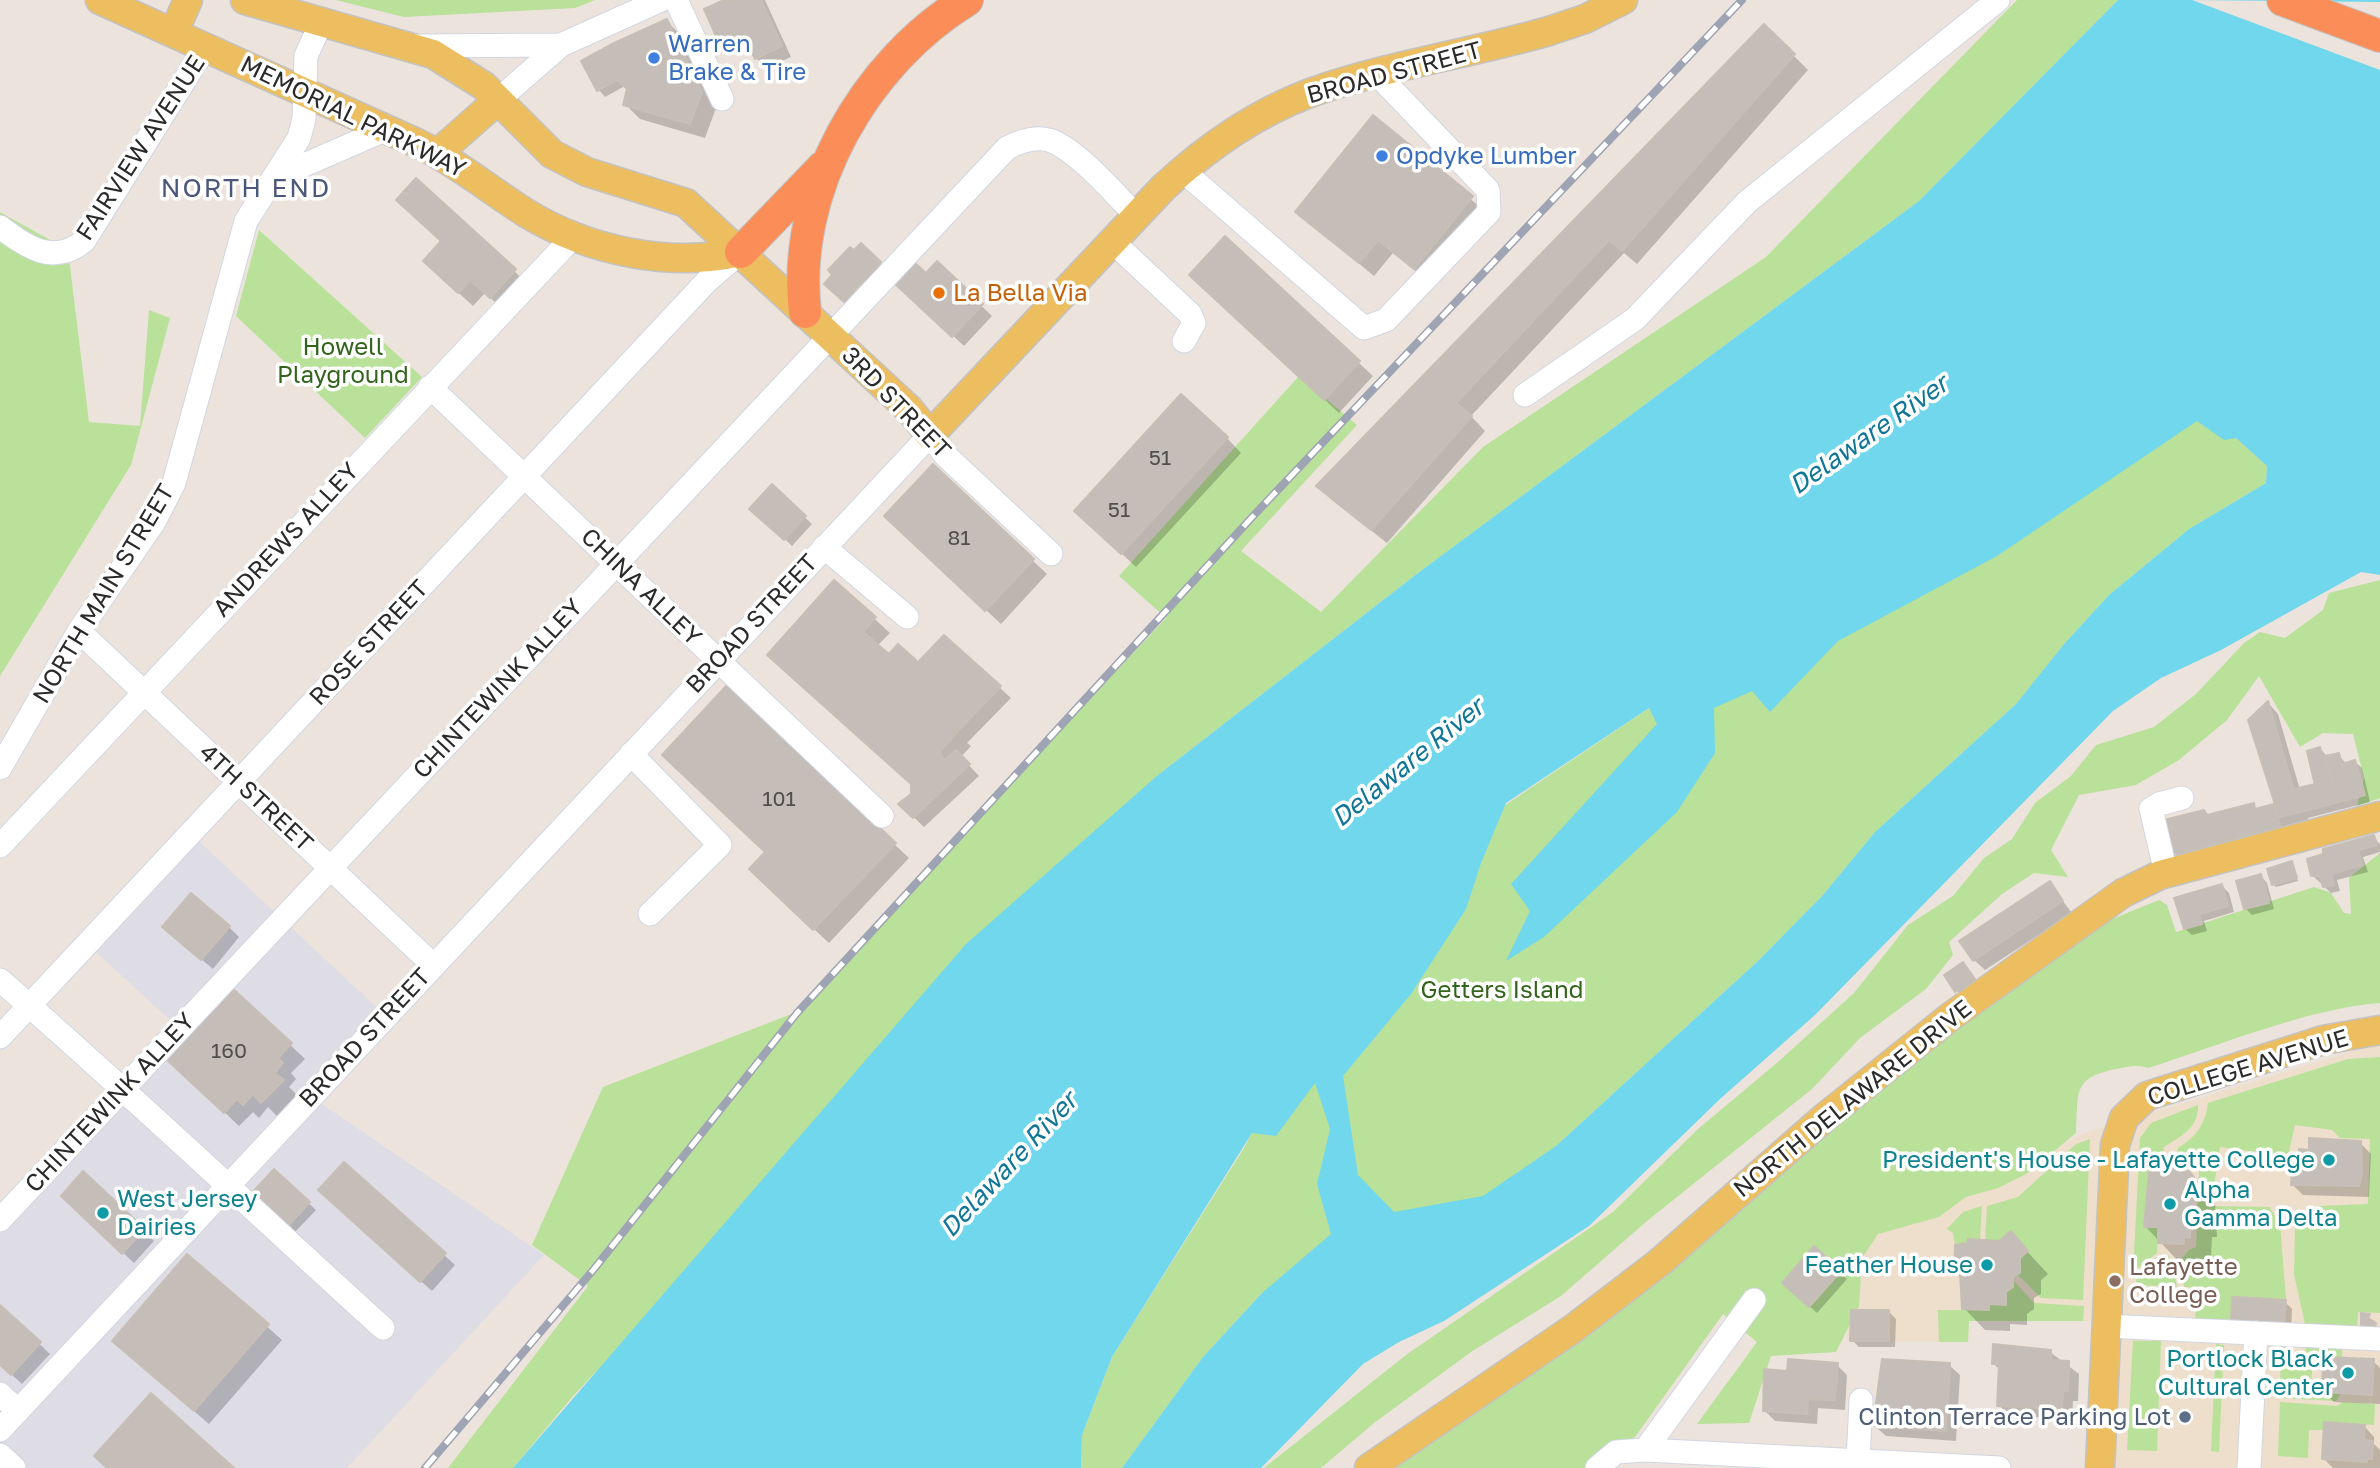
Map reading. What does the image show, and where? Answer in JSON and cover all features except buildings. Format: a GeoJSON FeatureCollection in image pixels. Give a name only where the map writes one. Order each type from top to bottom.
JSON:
{"type":"FeatureCollection","features":[{"type":"Feature","properties":{"kind":"highway"},"geometry":{"type":"LineString","coordinates":[[805,312],[802,266],[807,239],[831,159],[850,121],[882,75],[919,36],[967,0]]}},
{"type":"Feature","properties":{"kind":"highway"},"geometry":{"type":"LineString","coordinates":[[2283,0],[2380,36]]}},
{"type":"Feature","properties":{"kind":"highway"},"geometry":{"type":"LineString","coordinates":[[741,252],[831,159]]}},
{"type":"Feature","properties":{"kind":"main road","name":"MEMORIAL PARKWAY"},"geometry":{"type":"LineString","coordinates":[[100,0],[438,153],[523,211],[573,237],[609,248],[661,256],[702,258],[741,252]]}},
{"type":"Feature","properties":{"kind":"main road"},"geometry":{"type":"LineString","coordinates":[[174,32],[188,0]]}},
{"type":"Feature","properties":{"kind":"main road"},"geometry":{"type":"LineString","coordinates":[[245,0],[412,46],[469,74],[552,154],[596,175],[686,203],[741,252]]}},
{"type":"Feature","properties":{"kind":"main road","name":"BROAD STREET"},"geometry":{"type":"LineString","coordinates":[[930,435],[1182,170],[1222,139],[1275,109],[1334,85],[1549,31],[1585,19],[1623,0]]}},
{"type":"Feature","properties":{"kind":"main road"},"geometry":{"type":"LineString","coordinates":[[438,153],[498,100]]}},
{"type":"Feature","properties":{"kind":"main road","name":"3RD STREET"},"geometry":{"type":"LineString","coordinates":[[741,252],[909,409],[930,435]]}},
{"type":"Feature","properties":{"kind":"main road","name":"NORTH DELAWARE DRIVE"},"geometry":{"type":"LineString","coordinates":[[1369,1468],[1574,1328],[1660,1262],[1825,1117],[1950,1017],[2105,905],[2140,883],[2166,873],[2380,816]]}},
{"type":"Feature","properties":{"kind":"main road","name":"COLLEGE AVENUE"},"geometry":{"type":"LineString","coordinates":[[2106,1326],[2115,1145],[2124,1118],[2137,1103],[2165,1090],[2323,1040],[2380,1030]]}},
{"type":"Feature","properties":{"kind":"main road"},"geometry":{"type":"LineString","coordinates":[[2100,1468],[2106,1326]]}},
{"type":"Feature","properties":{"kind":"street"},"geometry":{"type":"LineString","coordinates":[[498,100],[561,45],[661,0]]}},
{"type":"Feature","properties":{"kind":"street"},"geometry":{"type":"LineString","coordinates":[[676,0],[722,99]]}},
{"type":"Feature","properties":{"kind":"street"},"geometry":{"type":"LineString","coordinates":[[1525,395],[1635,319],[1747,202],[1998,0]]}},
{"type":"Feature","properties":{"kind":"street","name":"NORTH MAIN STREET"},"geometry":{"type":"LineString","coordinates":[[0,768],[79,631],[154,522],[174,483],[246,221],[263,190],[274,178],[299,138],[304,118],[306,56],[321,23]]}},
{"type":"Feature","properties":{"kind":"street"},"geometry":{"type":"LineString","coordinates":[[412,46],[561,45]]}},
{"type":"Feature","properties":{"kind":"street","name":"FAIRVIEW AVENUE"},"geometry":{"type":"LineString","coordinates":[[0,227],[22,243],[47,253],[70,251],[84,241],[206,46]]}},
{"type":"Feature","properties":{"kind":"street"},"geometry":{"type":"LineString","coordinates":[[1182,170],[1364,328],[1386,320],[1489,212],[1488,190],[1378,75]]}},
{"type":"Feature","properties":{"kind":"street"},"geometry":{"type":"LineString","coordinates":[[274,178],[387,129]]}},
{"type":"Feature","properties":{"kind":"street","name":"CHINTEWINK ALLEY"},"geometry":{"type":"LineString","coordinates":[[0,1220],[997,159],[1018,141],[1050,141],[1066,150],[1137,216]]}},
{"type":"Feature","properties":{"kind":"street","name":"ANDREWS ALLEY"},"geometry":{"type":"LineString","coordinates":[[0,846],[573,237]]}},
{"type":"Feature","properties":{"kind":"street"},"geometry":{"type":"LineString","coordinates":[[1113,242],[1190,314],[1194,323],[1184,341]]}},
{"type":"Feature","properties":{"kind":"street","name":"ROSE STREET"},"geometry":{"type":"LineString","coordinates":[[0,1037],[708,281],[741,252]]}},
{"type":"Feature","properties":{"kind":"street","name":"CHINA ALLEY"},"geometry":{"type":"LineString","coordinates":[[430,387],[617,561],[717,661],[882,816]]}},
{"type":"Feature","properties":{"kind":"street","name":"BROAD STREET"},"geometry":{"type":"LineString","coordinates":[[0,1430],[227,1184],[930,435]]}},
{"type":"Feature","properties":{"kind":"street","name":"3RD STREET"},"geometry":{"type":"LineString","coordinates":[[930,435],[945,454],[1051,554]]}},
{"type":"Feature","properties":{"kind":"street"},"geometry":{"type":"LineString","coordinates":[[824,547],[906,617]]}},
{"type":"Feature","properties":{"kind":"street","name":"4TH STREET"},"geometry":{"type":"LineString","coordinates":[[79,631],[433,965]]}},
{"type":"Feature","properties":{"kind":"street"},"geometry":{"type":"LineString","coordinates":[[631,754],[720,845],[650,914]]}},
{"type":"Feature","properties":{"kind":"street"},"geometry":{"type":"LineString","coordinates":[[2166,873],[2151,809],[2159,803],[2182,798]]}},
{"type":"Feature","properties":{"kind":"street"},"geometry":{"type":"LineString","coordinates":[[0,980],[31,1005],[383,1328]]}},
{"type":"Feature","properties":{"kind":"street"},"geometry":{"type":"LineString","coordinates":[[1646,1450],[1754,1300]]}},
{"type":"Feature","properties":{"kind":"street"},"geometry":{"type":"LineString","coordinates":[[2106,1326],[2380,1339]]}},
{"type":"Feature","properties":{"kind":"street"},"geometry":{"type":"LineString","coordinates":[[2249,1468],[2256,1333]]}},
{"type":"Feature","properties":{"kind":"street"},"geometry":{"type":"LineString","coordinates":[[0,1394],[18,1411]]}},
{"type":"Feature","properties":{"kind":"street"},"geometry":{"type":"LineString","coordinates":[[1858,1461],[1861,1401]]}},
{"type":"Feature","properties":{"kind":"street"},"geometry":{"type":"LineString","coordinates":[[1597,1468],[1616,1452],[1646,1450],[1815,1464],[1858,1461],[1999,1468]]}},
{"type":"Feature","properties":{"kind":"street"},"geometry":{"type":"LineString","coordinates":[[0,1455],[14,1468]]}},
{"type":"Feature","properties":{"kind":"shaded area"},"geometry":{"type":"Polygon","coordinates":[[[189,832],[387,1017],[313,1098],[544,1255],[347,1468],[0,1468],[0,1220],[181,1030],[84,941],[189,832]]]}},
{"type":"Feature","properties":{"kind":"shaded area","name":"Lafayette College"},"geometry":{"type":"Polygon","coordinates":[[[2380,1043],[2380,1468],[2114,1468],[2123,1321],[1969,1321],[1968,1342],[1847,1341],[1846,1311],[1868,1225],[2088,1132],[2380,1043]]]}},
{"type":"Feature","properties":{"kind":"green space"},"geometry":{"type":"Polygon","coordinates":[[[336,0],[595,0],[575,8],[404,17],[336,0]]]}},
{"type":"Feature","properties":{"kind":"green space"},"geometry":{"type":"Polygon","coordinates":[[[2017,0],[2118,0],[1919,201],[1418,573],[1158,775],[573,1396],[513,1468],[448,1468],[588,1286],[532,1245],[603,1087],[807,1008],[843,962],[1166,618],[1119,576],[1299,376],[1357,425],[1241,551],[1321,612],[1483,447],[1766,257],[2017,0]]]}},
{"type":"Feature","properties":{"kind":"green space"},"geometry":{"type":"Polygon","coordinates":[[[0,212],[68,250],[89,422],[140,426],[149,310],[170,318],[131,465],[0,676],[0,212]]]}},
{"type":"Feature","properties":{"kind":"green space","name":"Howell Playground"},"geometry":{"type":"Polygon","coordinates":[[[259,230],[422,377],[365,438],[236,316],[259,230]]]}},
{"type":"Feature","properties":{"kind":"green space","name":"Getters Island"},"geometry":{"type":"Polygon","coordinates":[[[2188,385],[2236,438],[2267,466],[2266,483],[2189,529],[2109,595],[2064,644],[2016,704],[1875,832],[1823,895],[1758,961],[1556,1146],[1536,1180],[1262,1293],[1203,1357],[1122,1468],[1081,1468],[1082,1435],[1112,1357],[1244,1148],[1381,889],[1738,648],[2188,385]]]}},
{"type":"Feature","properties":{"kind":"green space"},"geometry":{"type":"Polygon","coordinates":[[[2380,580],[2380,798],[2357,806],[2364,778],[2353,734],[2323,733],[2300,747],[2259,676],[2227,720],[2179,760],[2136,785],[2079,795],[2051,850],[2068,877],[2034,873],[2002,894],[1949,942],[1953,955],[1926,989],[1860,1038],[1812,1089],[1647,1221],[1561,1296],[1471,1352],[1374,1423],[1321,1468],[1264,1468],[1406,1355],[1613,1212],[1698,1129],[1854,993],[1908,925],[1953,896],[1984,858],[2012,839],[2035,803],[2071,776],[2096,745],[2154,727],[2196,694],[2244,643],[2260,632],[2285,638],[2323,610],[2329,593],[2380,580]]]}},
{"type":"Feature","properties":{"kind":"green space"},"geometry":{"type":"Polygon","coordinates":[[[2380,853],[2380,1003],[2353,1006],[2294,1020],[2148,1068],[2128,1067],[2091,1077],[2080,1089],[2076,1133],[2026,1174],[1998,1188],[1966,1197],[1939,1217],[1878,1234],[1862,1258],[1859,1306],[1836,1352],[1771,1356],[1749,1423],[1697,1424],[1757,1342],[1723,1314],[1635,1437],[1587,1468],[1388,1468],[1985,1005],[2100,924],[2159,900],[2167,905],[2176,932],[2314,887],[2331,893],[2344,913],[2351,914],[2349,878],[2380,853]]]}},
{"type":"Feature","properties":{"kind":"green space"},"geometry":{"type":"Polygon","coordinates":[[[2380,1057],[2380,1313],[2358,1312],[2357,1327],[2305,1324],[2294,1274],[2295,1225],[2314,1225],[2318,1206],[2368,1204],[2370,1139],[2340,1138],[2332,1130],[2295,1125],[2287,1160],[2280,1162],[2264,1153],[2220,1147],[2211,1206],[2269,1207],[2280,1223],[2286,1300],[2233,1297],[2231,1326],[2195,1325],[2196,1288],[2184,1287],[2179,1262],[2189,1250],[2196,1247],[2199,1171],[2194,1157],[2178,1156],[2178,1148],[2199,1129],[2208,1103],[2348,1059],[2380,1057]]]}},
{"type":"Feature","properties":{"kind":"green space"},"geometry":{"type":"Polygon","coordinates":[[[2198,1105],[2196,1120],[2192,1125],[2164,1147],[2162,1170],[2154,1167],[2149,1173],[2144,1226],[2158,1227],[2157,1253],[2133,1272],[2140,1138],[2151,1123],[2198,1105]]]}},
{"type":"Feature","properties":{"kind":"green space"},"geometry":{"type":"Polygon","coordinates":[[[2090,1139],[2083,1300],[2041,1298],[2017,1274],[2020,1273],[2020,1258],[2028,1251],[2012,1231],[1999,1241],[1985,1241],[1987,1206],[2018,1197],[2076,1144],[2090,1139]]]}},
{"type":"Feature","properties":{"kind":"green space"},"geometry":{"type":"Polygon","coordinates":[[[1982,1206],[1980,1240],[1955,1245],[1953,1233],[1947,1229],[1963,1212],[1982,1206]]]}},
{"type":"Feature","properties":{"kind":"green space"},"geometry":{"type":"Polygon","coordinates":[[[2161,1254],[2168,1256],[2173,1262],[2177,1287],[2136,1285],[2137,1273],[2161,1254]]]}},
{"type":"Feature","properties":{"kind":"green space"},"geometry":{"type":"Polygon","coordinates":[[[2013,1280],[2034,1303],[2084,1306],[2083,1321],[1969,1321],[1968,1342],[1939,1342],[1938,1310],[1988,1310],[1989,1304],[2006,1305],[2006,1292],[2013,1287],[2013,1280]]]}},
{"type":"Feature","properties":{"kind":"green space"},"geometry":{"type":"Polygon","coordinates":[[[2133,1341],[2161,1341],[2157,1451],[2127,1450],[2133,1341]]]}},
{"type":"Feature","properties":{"kind":"green space"},"geometry":{"type":"Polygon","coordinates":[[[2216,1344],[2224,1345],[2219,1452],[2211,1451],[2216,1344]]]}},
{"type":"Feature","properties":{"kind":"green space"},"geometry":{"type":"Polygon","coordinates":[[[2282,1344],[2291,1345],[2291,1365],[2305,1365],[2306,1346],[2342,1348],[2342,1358],[2313,1358],[2311,1386],[2322,1387],[2322,1392],[2341,1393],[2336,1401],[2279,1398],[2282,1344]]]}},
{"type":"Feature","properties":{"kind":"green space"},"geometry":{"type":"Polygon","coordinates":[[[2280,1402],[2337,1406],[2343,1402],[2375,1404],[2374,1425],[2324,1422],[2323,1430],[2309,1430],[2308,1458],[2278,1456],[2280,1402]]]}},
{"type":"Feature","properties":{"kind":"water","name":"Delaware River"},"geometry":{"type":"Polygon","coordinates":[[[2118,0],[2380,0],[2380,575],[2361,572],[2221,650],[2161,678],[2113,711],[1815,1015],[1720,1099],[1589,1226],[1444,1321],[1399,1342],[1363,1364],[1261,1468],[1122,1468],[1203,1357],[1262,1293],[1331,1234],[1317,1184],[1330,1129],[1315,1083],[1276,1136],[1252,1133],[1112,1357],[1082,1435],[1081,1468],[513,1468],[966,944],[1158,775],[1418,573],[1919,201],[2118,0]],[[2197,421],[1997,556],[1838,641],[1770,712],[1752,691],[1714,708],[1715,753],[1677,812],[1544,937],[1506,961],[1530,911],[1511,884],[1657,724],[1649,708],[1506,803],[1481,863],[1466,909],[1411,994],[1343,1076],[1358,1175],[1394,1212],[1483,1196],[1556,1146],[1758,961],[1823,895],[1875,832],[2016,704],[2064,644],[2109,595],[2189,529],[2266,483],[2267,466],[2236,438],[2224,440],[2197,421]]]}},
{"type":"Feature","properties":{"kind":"pier"},"geometry":{"type":"Polygon","coordinates":[[[2192,0],[2380,2],[2380,70],[2192,0]]]}},
{"type":"Feature","properties":{"kind":"railway"},"geometry":{"type":"LineString","coordinates":[[425,1468],[594,1269],[797,1013],[1255,514],[1742,0]]}},
{"type":"Feature","properties":{"kind":"place","name":"Warren Brake & Tire"},"geometry":{"type":"Point","coordinates":[654,58]}},
{"type":"Feature","properties":{"kind":"place","name":"Opdyke Lumber"},"geometry":{"type":"Point","coordinates":[1382,156]}},
{"type":"Feature","properties":{"kind":"place","name":"La Bella Via"},"geometry":{"type":"Point","coordinates":[939,293]}},
{"type":"Feature","properties":{"kind":"place","name":"President's House - Lafayette College"},"geometry":{"type":"Point","coordinates":[2329,1160]}},
{"type":"Feature","properties":{"kind":"place","name":"Alpha Gamma Delta"},"geometry":{"type":"Point","coordinates":[2170,1204]}},
{"type":"Feature","properties":{"kind":"place","name":"West Jersey Dairies"},"geometry":{"type":"Point","coordinates":[103,1213]}},
{"type":"Feature","properties":{"kind":"place","name":"Feather House"},"geometry":{"type":"Point","coordinates":[1987,1265]}},
{"type":"Feature","properties":{"kind":"place","name":"Lafayette College"},"geometry":{"type":"Point","coordinates":[2115,1281]}},
{"type":"Feature","properties":{"kind":"place","name":"Portlock Black Cultural Center"},"geometry":{"type":"Point","coordinates":[2348,1373]}},
{"type":"Feature","properties":{"kind":"place","name":"Clinton Terrace Parking Lot"},"geometry":{"type":"Point","coordinates":[2185,1417]}},
{"type":"Feature","properties":{"kind":"district","name":"NORTH END"},"geometry":{"type":"Point","coordinates":[246,189]}}]}
